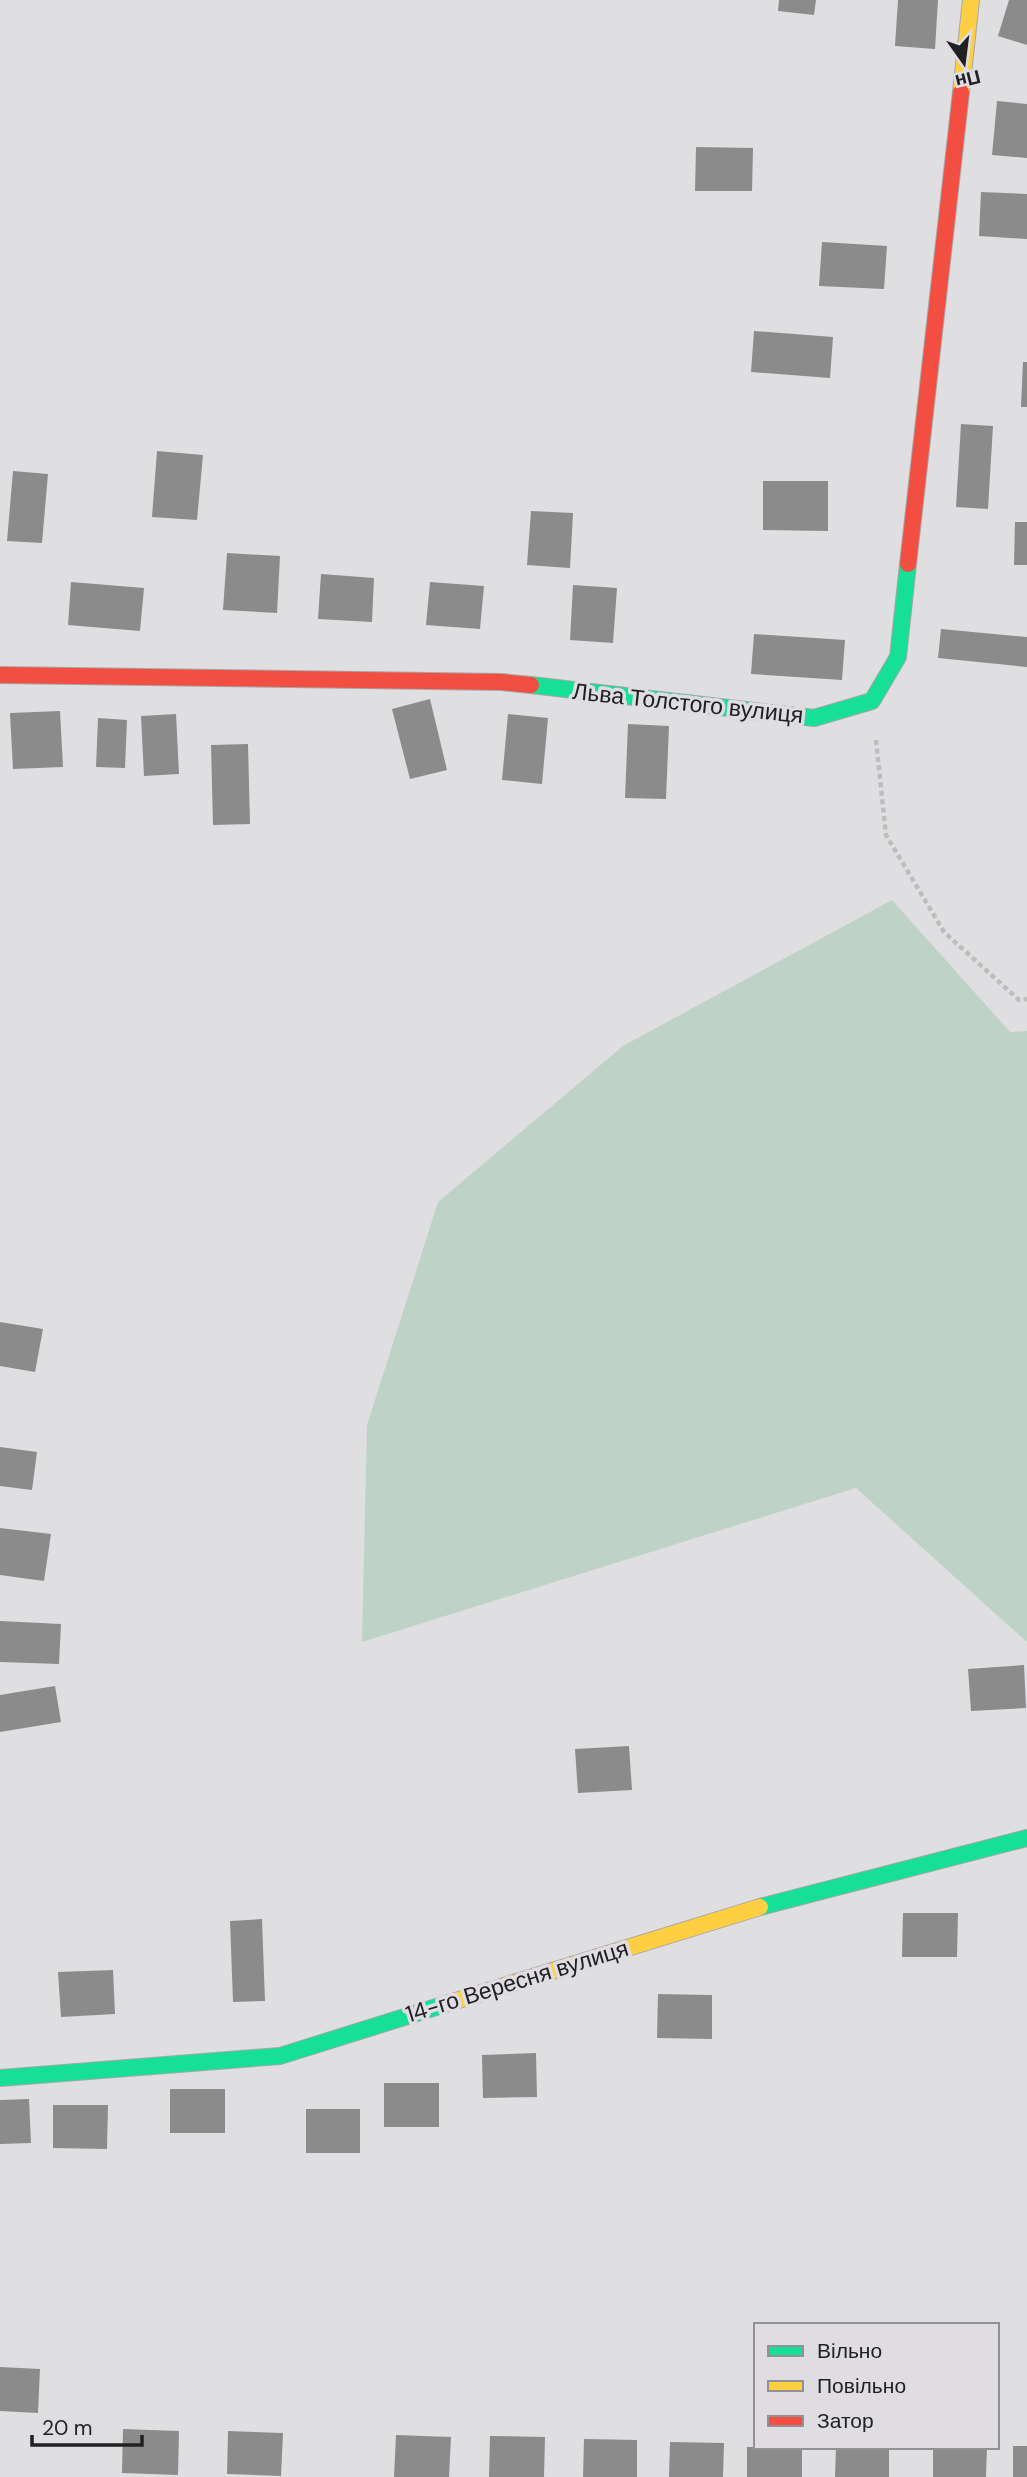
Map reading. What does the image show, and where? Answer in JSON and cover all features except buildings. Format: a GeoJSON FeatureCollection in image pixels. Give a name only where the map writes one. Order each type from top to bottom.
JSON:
{"type":"FeatureCollection","features":[{"type":"Feature","properties":{"kind":"street"},"geometry":{"type":"LineString","coordinates":[[872,701],[898,657],[971,0]]}},
{"type":"Feature","properties":{"kind":"street","name":"Льва Толстого вулиця"},"geometry":{"type":"LineString","coordinates":[[0,675],[501,682],[814,718],[872,701]]}},
{"type":"Feature","properties":{"kind":"street","name":"14-го Вересня вулиця"},"geometry":{"type":"LineString","coordinates":[[0,2078],[279,2056],[729,1915],[1027,1838]]}},
{"type":"Feature","properties":{"kind":"path"},"geometry":{"type":"LineString","coordinates":[[872,701],[886,835],[944,932],[1019,1000],[1027,999]]}},
{"type":"Feature","properties":{"kind":"green space"},"geometry":{"type":"Polygon","coordinates":[[[892,900],[1010,1032],[1027,1031],[1027,1642],[856,1488],[362,1642],[367,1425],[438,1202],[623,1046],[892,900]]]}},
{"type":"Feature","properties":{"kind":"traffic: fast"},"geometry":{"type":"LineString","coordinates":[[531,685],[814,718],[872,701],[898,657],[908,564]]}},
{"type":"Feature","properties":{"kind":"traffic: fast"},"geometry":{"type":"LineString","coordinates":[[760,1907],[1027,1838]]}},
{"type":"Feature","properties":{"kind":"traffic: fast"},"geometry":{"type":"LineString","coordinates":[[0,2078],[280,2056],[449,2003]]}},
{"type":"Feature","properties":{"kind":"traffic: slow"},"geometry":{"type":"LineString","coordinates":[[961,92],[971,0]]}},
{"type":"Feature","properties":{"kind":"traffic: slow"},"geometry":{"type":"LineString","coordinates":[[449,2003],[760,1907]]}},
{"type":"Feature","properties":{"kind":"traffic: jam"},"geometry":{"type":"LineString","coordinates":[[908,564],[961,92]]}},
{"type":"Feature","properties":{"kind":"traffic: jam"},"geometry":{"type":"LineString","coordinates":[[0,675],[501,682],[531,685]]}}]}
